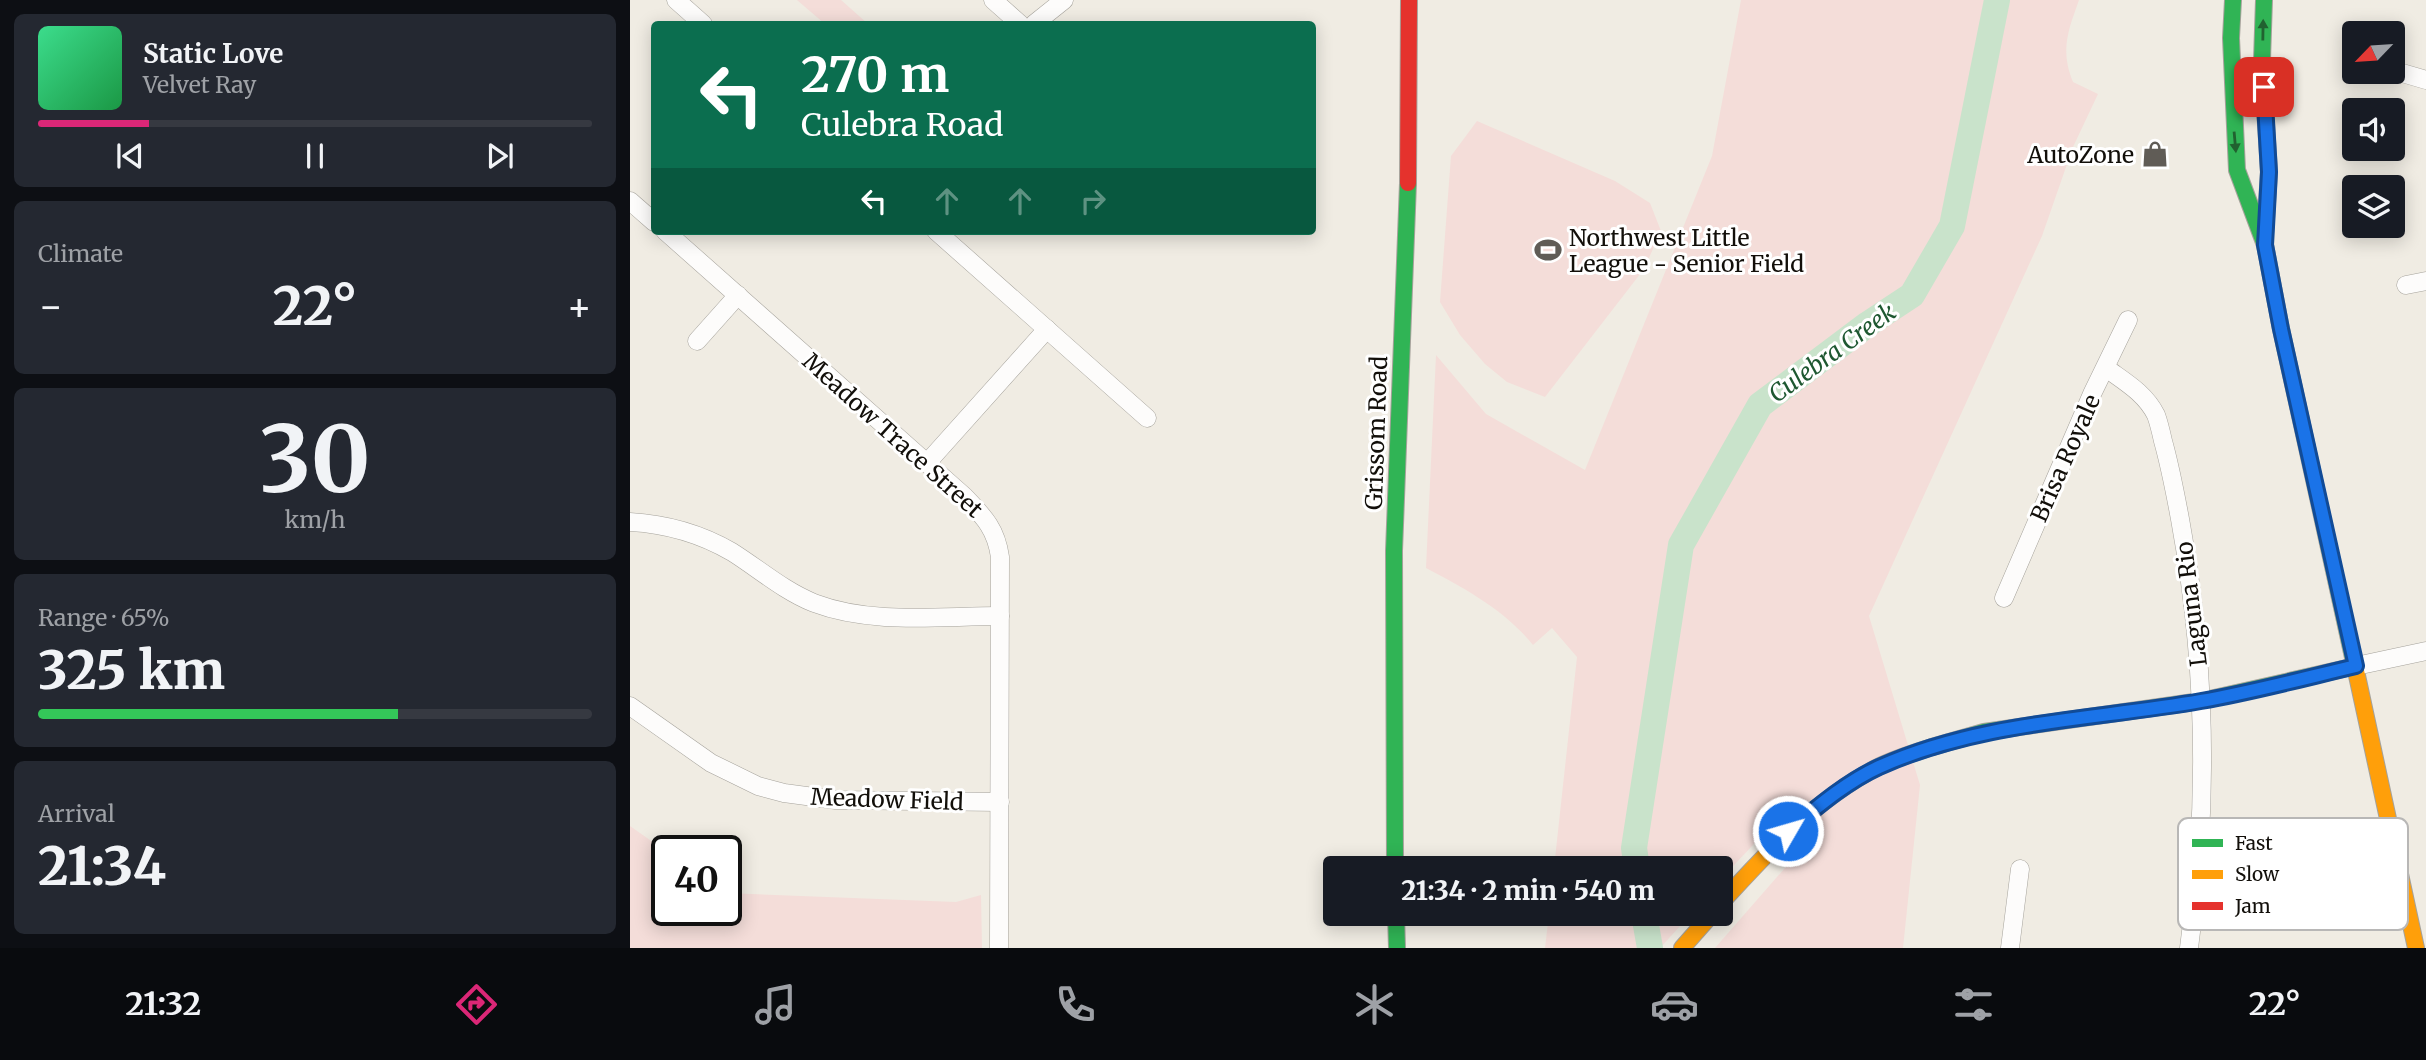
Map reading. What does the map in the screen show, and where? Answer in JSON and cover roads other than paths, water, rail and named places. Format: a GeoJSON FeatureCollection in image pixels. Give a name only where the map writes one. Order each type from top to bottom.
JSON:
{"type":"FeatureCollection","features":[{"type":"Feature","properties":{"kind":"main road","name":"Grissom Road"},"geometry":{"type":"LineString","coordinates":[[1395,856],[1394,551],[1410,144],[1409,0]]}},
{"type":"Feature","properties":{"kind":"main road"},"geometry":{"type":"LineString","coordinates":[[2233,0],[2231,38],[2237,170],[2265,245],[2388,818]]}},
{"type":"Feature","properties":{"kind":"main road"},"geometry":{"type":"LineString","coordinates":[[2264,0],[2263,60],[2269,172],[2265,245]]}},
{"type":"Feature","properties":{"kind":"main road"},"geometry":{"type":"LineString","coordinates":[[1733,891],[1788,831],[1831,797],[1877,768],[1930,747],[1984,732],[2201,701],[2356,666]]}},
{"type":"Feature","properties":{"kind":"main road"},"geometry":{"type":"LineString","coordinates":[[2408,910],[2416,948]]}},
{"type":"Feature","properties":{"kind":"main road"},"geometry":{"type":"LineString","coordinates":[[1396,926],[1397,948]]}},
{"type":"Feature","properties":{"kind":"main road"},"geometry":{"type":"LineString","coordinates":[[1682,948],[1701,926]]}},
{"type":"Feature","properties":{"kind":"street"},"geometry":{"type":"LineString","coordinates":[[676,0],[700,21]]}},
{"type":"Feature","properties":{"kind":"street"},"geometry":{"type":"LineString","coordinates":[[993,0],[1017,21]]}},
{"type":"Feature","properties":{"kind":"street"},"geometry":{"type":"LineString","coordinates":[[1038,21],[1064,0]]}},
{"type":"Feature","properties":{"kind":"street"},"geometry":{"type":"LineString","coordinates":[[2405,74],[2426,80]]}},
{"type":"Feature","properties":{"kind":"street"},"geometry":{"type":"LineString","coordinates":[[630,201],[651,219]]}},
{"type":"Feature","properties":{"kind":"street","name":"Meadow Trace Street"},"geometry":{"type":"LineString","coordinates":[[670,235],[964,496],[989,522],[998,542],[1000,557],[999,948]]}},
{"type":"Feature","properties":{"kind":"street"},"geometry":{"type":"LineString","coordinates":[[941,235],[1146,418]]}},
{"type":"Feature","properties":{"kind":"street"},"geometry":{"type":"LineString","coordinates":[[2406,285],[2426,281]]}},
{"type":"Feature","properties":{"kind":"street"},"geometry":{"type":"LineString","coordinates":[[697,341],[738,295]]}},
{"type":"Feature","properties":{"kind":"street","name":"Brisa Royale"},"geometry":{"type":"LineString","coordinates":[[2004,598],[2128,320]]}},
{"type":"Feature","properties":{"kind":"street"},"geometry":{"type":"LineString","coordinates":[[927,463],[1047,329]]}},
{"type":"Feature","properties":{"kind":"street","name":"Laguna Rio"},"geometry":{"type":"LineString","coordinates":[[2106,368],[2142,394],[2156,416],[2175,490],[2196,626],[2203,740],[2202,818]]}},
{"type":"Feature","properties":{"kind":"street"},"geometry":{"type":"LineString","coordinates":[[630,522],[659,525],[710,541],[792,592],[829,608],[869,616],[1000,617]]}},
{"type":"Feature","properties":{"kind":"street"},"geometry":{"type":"LineString","coordinates":[[2356,666],[2426,651]]}},
{"type":"Feature","properties":{"kind":"street","name":"Meadow Field"},"geometry":{"type":"LineString","coordinates":[[630,706],[711,763],[734,775],[784,793],[836,800],[1000,802]]}},
{"type":"Feature","properties":{"kind":"street"},"geometry":{"type":"LineString","coordinates":[[2010,948],[2020,869]]}},
{"type":"Feature","properties":{"kind":"street","name":"Laguna Rio"},"geometry":{"type":"LineString","coordinates":[[2189,948],[2191,930]]}},
{"type":"Feature","properties":{"kind":"waterway","name":"Culebra Creek"},"geometry":{"type":"LineString","coordinates":[[1635,856],[1634,848],[1681,545],[1760,405],[1868,324],[1912,295],[1952,226],[1997,0]]}},
{"type":"Feature","properties":{"kind":"waterway","name":"Culebra Creek"},"geometry":{"type":"LineString","coordinates":[[1646,926],[1650,948]]}},
{"type":"Feature","properties":{"kind":"place","name":"AutoZone"},"geometry":{"type":"Point","coordinates":[2155,154]}},
{"type":"Feature","properties":{"kind":"place","name":"Northwest Little League - Senior Field"},"geometry":{"type":"Point","coordinates":[1548,250]}}]}
